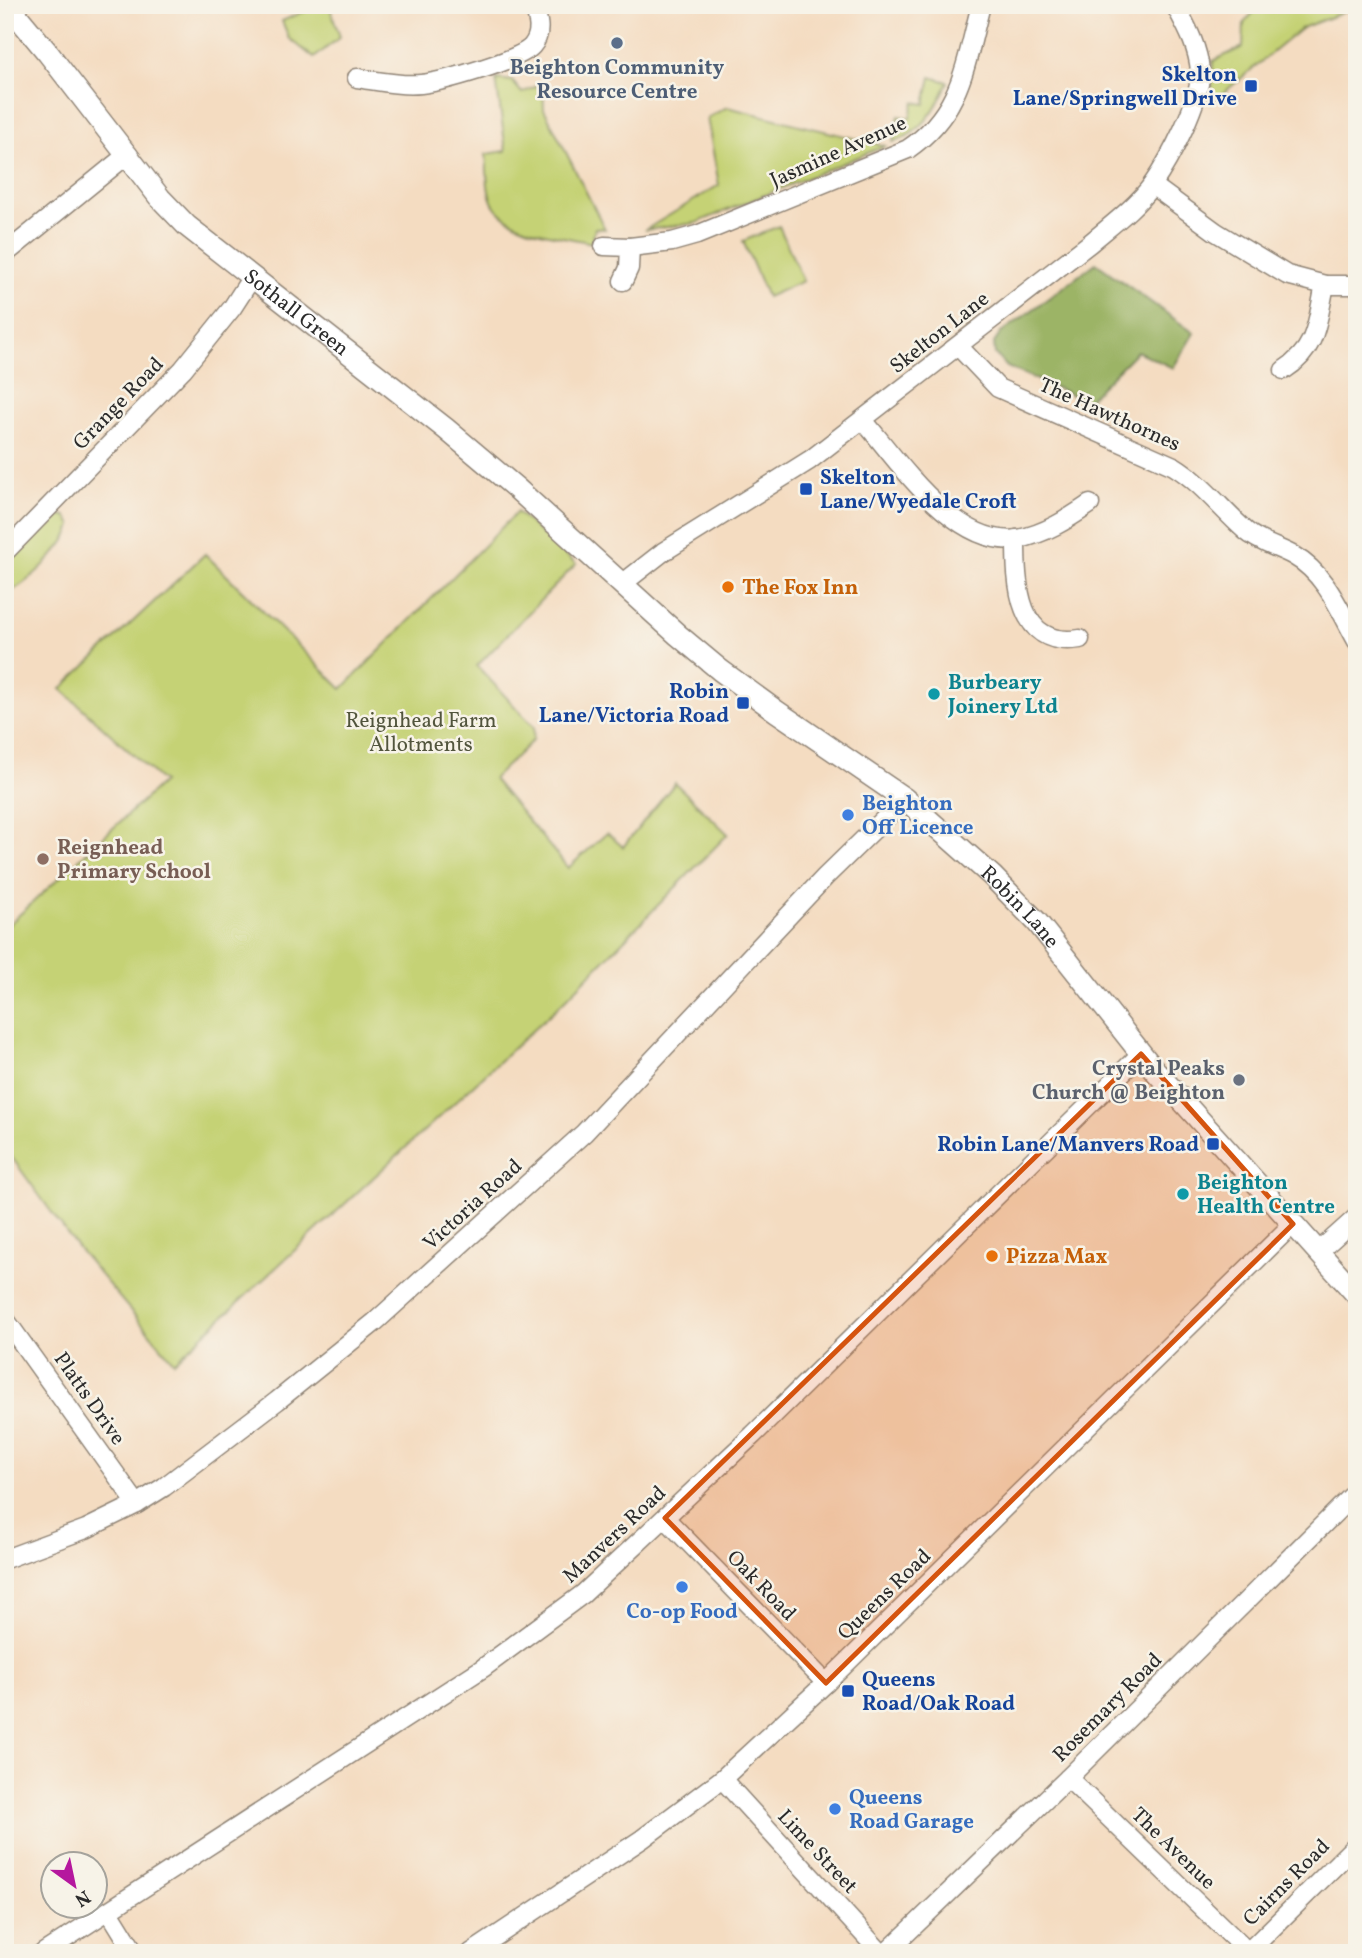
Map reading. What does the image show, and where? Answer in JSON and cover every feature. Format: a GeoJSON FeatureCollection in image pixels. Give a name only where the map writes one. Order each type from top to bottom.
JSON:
{"type":"FeatureCollection","features":[{"type":"Feature","properties":{"kind":"street","name":"Sothall Green"},"geometry":{"type":"LineString","coordinates":[[8,5],[128,154],[159,198],[187,226],[446,429],[622,584]]}},
{"type":"Feature","properties":{"kind":"street"},"geometry":{"type":"LineString","coordinates":[[357,78],[421,84],[450,79],[519,55],[532,46],[539,33],[539,20],[533,5]]}},
{"type":"Feature","properties":{"kind":"street","name":"Jasmine Avenue"},"geometry":{"type":"LineString","coordinates":[[604,246],[630,247],[672,242],[697,235],[908,149],[927,136],[949,110],[959,87],[981,5]]}},
{"type":"Feature","properties":{"kind":"street","name":"Skelton Lane"},"geometry":{"type":"LineString","coordinates":[[622,584],[663,552],[810,460],[1089,244],[1152,185],[1189,119],[1200,74],[1196,50],[1175,5]]}},
{"type":"Feature","properties":{"kind":"street"},"geometry":{"type":"LineString","coordinates":[[5,254],[128,154]]}},
{"type":"Feature","properties":{"kind":"street"},"geometry":{"type":"LineString","coordinates":[[1152,185],[1270,267],[1287,275],[1325,285],[1357,285]]}},
{"type":"Feature","properties":{"kind":"street"},"geometry":{"type":"LineString","coordinates":[[623,281],[629,268],[630,247]]}},
{"type":"Feature","properties":{"kind":"street","name":"Grange Road"},"geometry":{"type":"LineString","coordinates":[[5,552],[183,369],[232,308],[252,277]]}},
{"type":"Feature","properties":{"kind":"street"},"geometry":{"type":"LineString","coordinates":[[1284,370],[1295,363],[1312,342],[1325,285]]}},
{"type":"Feature","properties":{"kind":"street","name":"The Hawthornes"},"geometry":{"type":"LineString","coordinates":[[959,347],[998,388],[1188,475],[1248,533],[1296,557],[1315,572],[1326,586],[1357,641]]}},
{"type":"Feature","properties":{"kind":"street"},"geometry":{"type":"LineString","coordinates":[[863,420],[943,512],[967,528],[989,536],[1016,539],[1046,531],[1090,504]]}},
{"type":"Feature","properties":{"kind":"street"},"geometry":{"type":"LineString","coordinates":[[1016,539],[1016,577],[1020,601],[1030,621],[1047,636],[1065,641],[1080,639]]}},
{"type":"Feature","properties":{"kind":"street","name":"Robin Lane"},"geometry":{"type":"LineString","coordinates":[[622,584],[720,670],[905,799],[992,876],[1037,922],[1141,1054],[1357,1295]]}},
{"type":"Feature","properties":{"kind":"street","name":"Victoria Road"},"geometry":{"type":"LineString","coordinates":[[5,1559],[86,1529],[137,1504],[190,1469],[375,1322],[584,1133],[825,877],[905,799]]}},
{"type":"Feature","properties":{"kind":"street","name":"Manvers Road"},"geometry":{"type":"LineString","coordinates":[[43,1953],[483,1668],[583,1594],[753,1435],[1141,1054]]}},
{"type":"Feature","properties":{"kind":"street"},"geometry":{"type":"LineString","coordinates":[[1318,1252],[1357,1217]]}},
{"type":"Feature","properties":{"kind":"street","name":"Queens Road"},"geometry":{"type":"LineString","coordinates":[[471,1953],[642,1839],[722,1779],[826,1683],[1293,1224]]}},
{"type":"Feature","properties":{"kind":"street","name":"Platts Drive"},"geometry":{"type":"LineString","coordinates":[[5,1319],[137,1504]]}},
{"type":"Feature","properties":{"kind":"street","name":"Rosemary Road"},"geometry":{"type":"LineString","coordinates":[[884,1953],[1068,1778],[1357,1491]]}},
{"type":"Feature","properties":{"kind":"street","name":"Oak Road"},"geometry":{"type":"LineString","coordinates":[[666,1518],[826,1683]]}},
{"type":"Feature","properties":{"kind":"street","name":"The Avenue"},"geometry":{"type":"LineString","coordinates":[[1068,1778],[1247,1952]]}},
{"type":"Feature","properties":{"kind":"street","name":"Lime Street"},"geometry":{"type":"LineString","coordinates":[[722,1779],[884,1953]]}},
{"type":"Feature","properties":{"kind":"street","name":"Cairns Road"},"geometry":{"type":"LineString","coordinates":[[1247,1952],[1357,1844]]}},
{"type":"Feature","properties":{"kind":"street"},"geometry":{"type":"LineString","coordinates":[[109,1911],[135,1953]]}},
{"type":"Feature","properties":{"kind":"highlighted area"},"geometry":{"type":"Polygon","coordinates":[[[1141,1054],[1293,1224],[826,1683],[665,1518],[1141,1054]]]}},
{"type":"Feature","properties":{"kind":"green space"},"geometry":{"type":"Polygon","coordinates":[[[319,5],[329,5],[340,37],[314,58],[289,38],[282,21],[319,5]]]}},
{"type":"Feature","properties":{"kind":"green space"},"geometry":{"type":"Polygon","coordinates":[[[1260,5],[1357,7],[1302,28],[1211,103],[1213,61],[1243,47],[1244,23],[1260,5]]]}},
{"type":"Feature","properties":{"kind":"green space"},"geometry":{"type":"Polygon","coordinates":[[[931,77],[948,82],[939,101],[920,126],[893,142],[899,116],[910,118],[914,102],[925,104],[931,77]]]}},
{"type":"Feature","properties":{"kind":"green space"},"geometry":{"type":"Polygon","coordinates":[[[496,79],[512,81],[522,93],[543,83],[544,109],[605,229],[595,228],[592,243],[528,228],[505,217],[492,202],[486,154],[506,151],[496,79]]]}},
{"type":"Feature","properties":{"kind":"green space"},"geometry":{"type":"Polygon","coordinates":[[[727,107],[885,146],[696,223],[645,230],[719,185],[707,118],[727,107]]]}},
{"type":"Feature","properties":{"kind":"green space"},"geometry":{"type":"Polygon","coordinates":[[[779,226],[803,281],[767,297],[743,241],[779,226]]]}},
{"type":"Feature","properties":{"kind":"green space"},"geometry":{"type":"Polygon","coordinates":[[[1096,263],[1194,333],[1173,368],[1137,351],[1087,401],[1007,367],[995,354],[994,343],[1001,333],[1096,263]]]}},
{"type":"Feature","properties":{"kind":"green space","name":"Reignhead Farm Allotments"},"geometry":{"type":"Polygon","coordinates":[[[517,512],[576,564],[477,666],[534,727],[533,740],[493,779],[568,868],[607,833],[623,847],[675,783],[728,834],[562,1003],[174,1362],[76,1246],[5,1148],[5,928],[163,782],[61,689],[205,554],[342,689],[517,512]]]}},
{"type":"Feature","properties":{"kind":"green space"},"geometry":{"type":"Polygon","coordinates":[[[61,515],[66,516],[72,525],[63,543],[34,574],[5,594],[5,565],[49,522],[61,515]]]}},
{"type":"Feature","properties":{"kind":"place","name":"Beighton Community Resource Centre"},"geometry":{"type":"Point","coordinates":[617,43]}},
{"type":"Feature","properties":{"kind":"place","name":"Skelton Lane/Springwell Drive"},"geometry":{"type":"Point","coordinates":[1251,86]}},
{"type":"Feature","properties":{"kind":"place","name":"Skelton Lane/Wyedale Croft"},"geometry":{"type":"Point","coordinates":[806,489]}},
{"type":"Feature","properties":{"kind":"place","name":"The Fox Inn"},"geometry":{"type":"Point","coordinates":[728,587]}},
{"type":"Feature","properties":{"kind":"place","name":"Burbeary Joinery Ltd"},"geometry":{"type":"Point","coordinates":[934,694]}},
{"type":"Feature","properties":{"kind":"place","name":"Robin Lane/Victoria Road"},"geometry":{"type":"Point","coordinates":[743,703]}},
{"type":"Feature","properties":{"kind":"place","name":"Beighton Off Licence"},"geometry":{"type":"Point","coordinates":[848,815]}},
{"type":"Feature","properties":{"kind":"place","name":"Reignhead Primary School"},"geometry":{"type":"Point","coordinates":[43,859]}},
{"type":"Feature","properties":{"kind":"place","name":"Crystal Peaks Church @ Beighton"},"geometry":{"type":"Point","coordinates":[1239,1080]}},
{"type":"Feature","properties":{"kind":"place","name":"Robin Lane/Manvers Road"},"geometry":{"type":"Point","coordinates":[1213,1144]}},
{"type":"Feature","properties":{"kind":"place","name":"Beighton Health Centre"},"geometry":{"type":"Point","coordinates":[1183,1194]}},
{"type":"Feature","properties":{"kind":"place","name":"Pizza Max"},"geometry":{"type":"Point","coordinates":[992,1256]}},
{"type":"Feature","properties":{"kind":"place","name":"Co-op Food"},"geometry":{"type":"Point","coordinates":[682,1587]}},
{"type":"Feature","properties":{"kind":"place","name":"Queens Road/Oak Road"},"geometry":{"type":"Point","coordinates":[848,1691]}},
{"type":"Feature","properties":{"kind":"place","name":"Queens Road Garage"},"geometry":{"type":"Point","coordinates":[835,1809]}}]}
